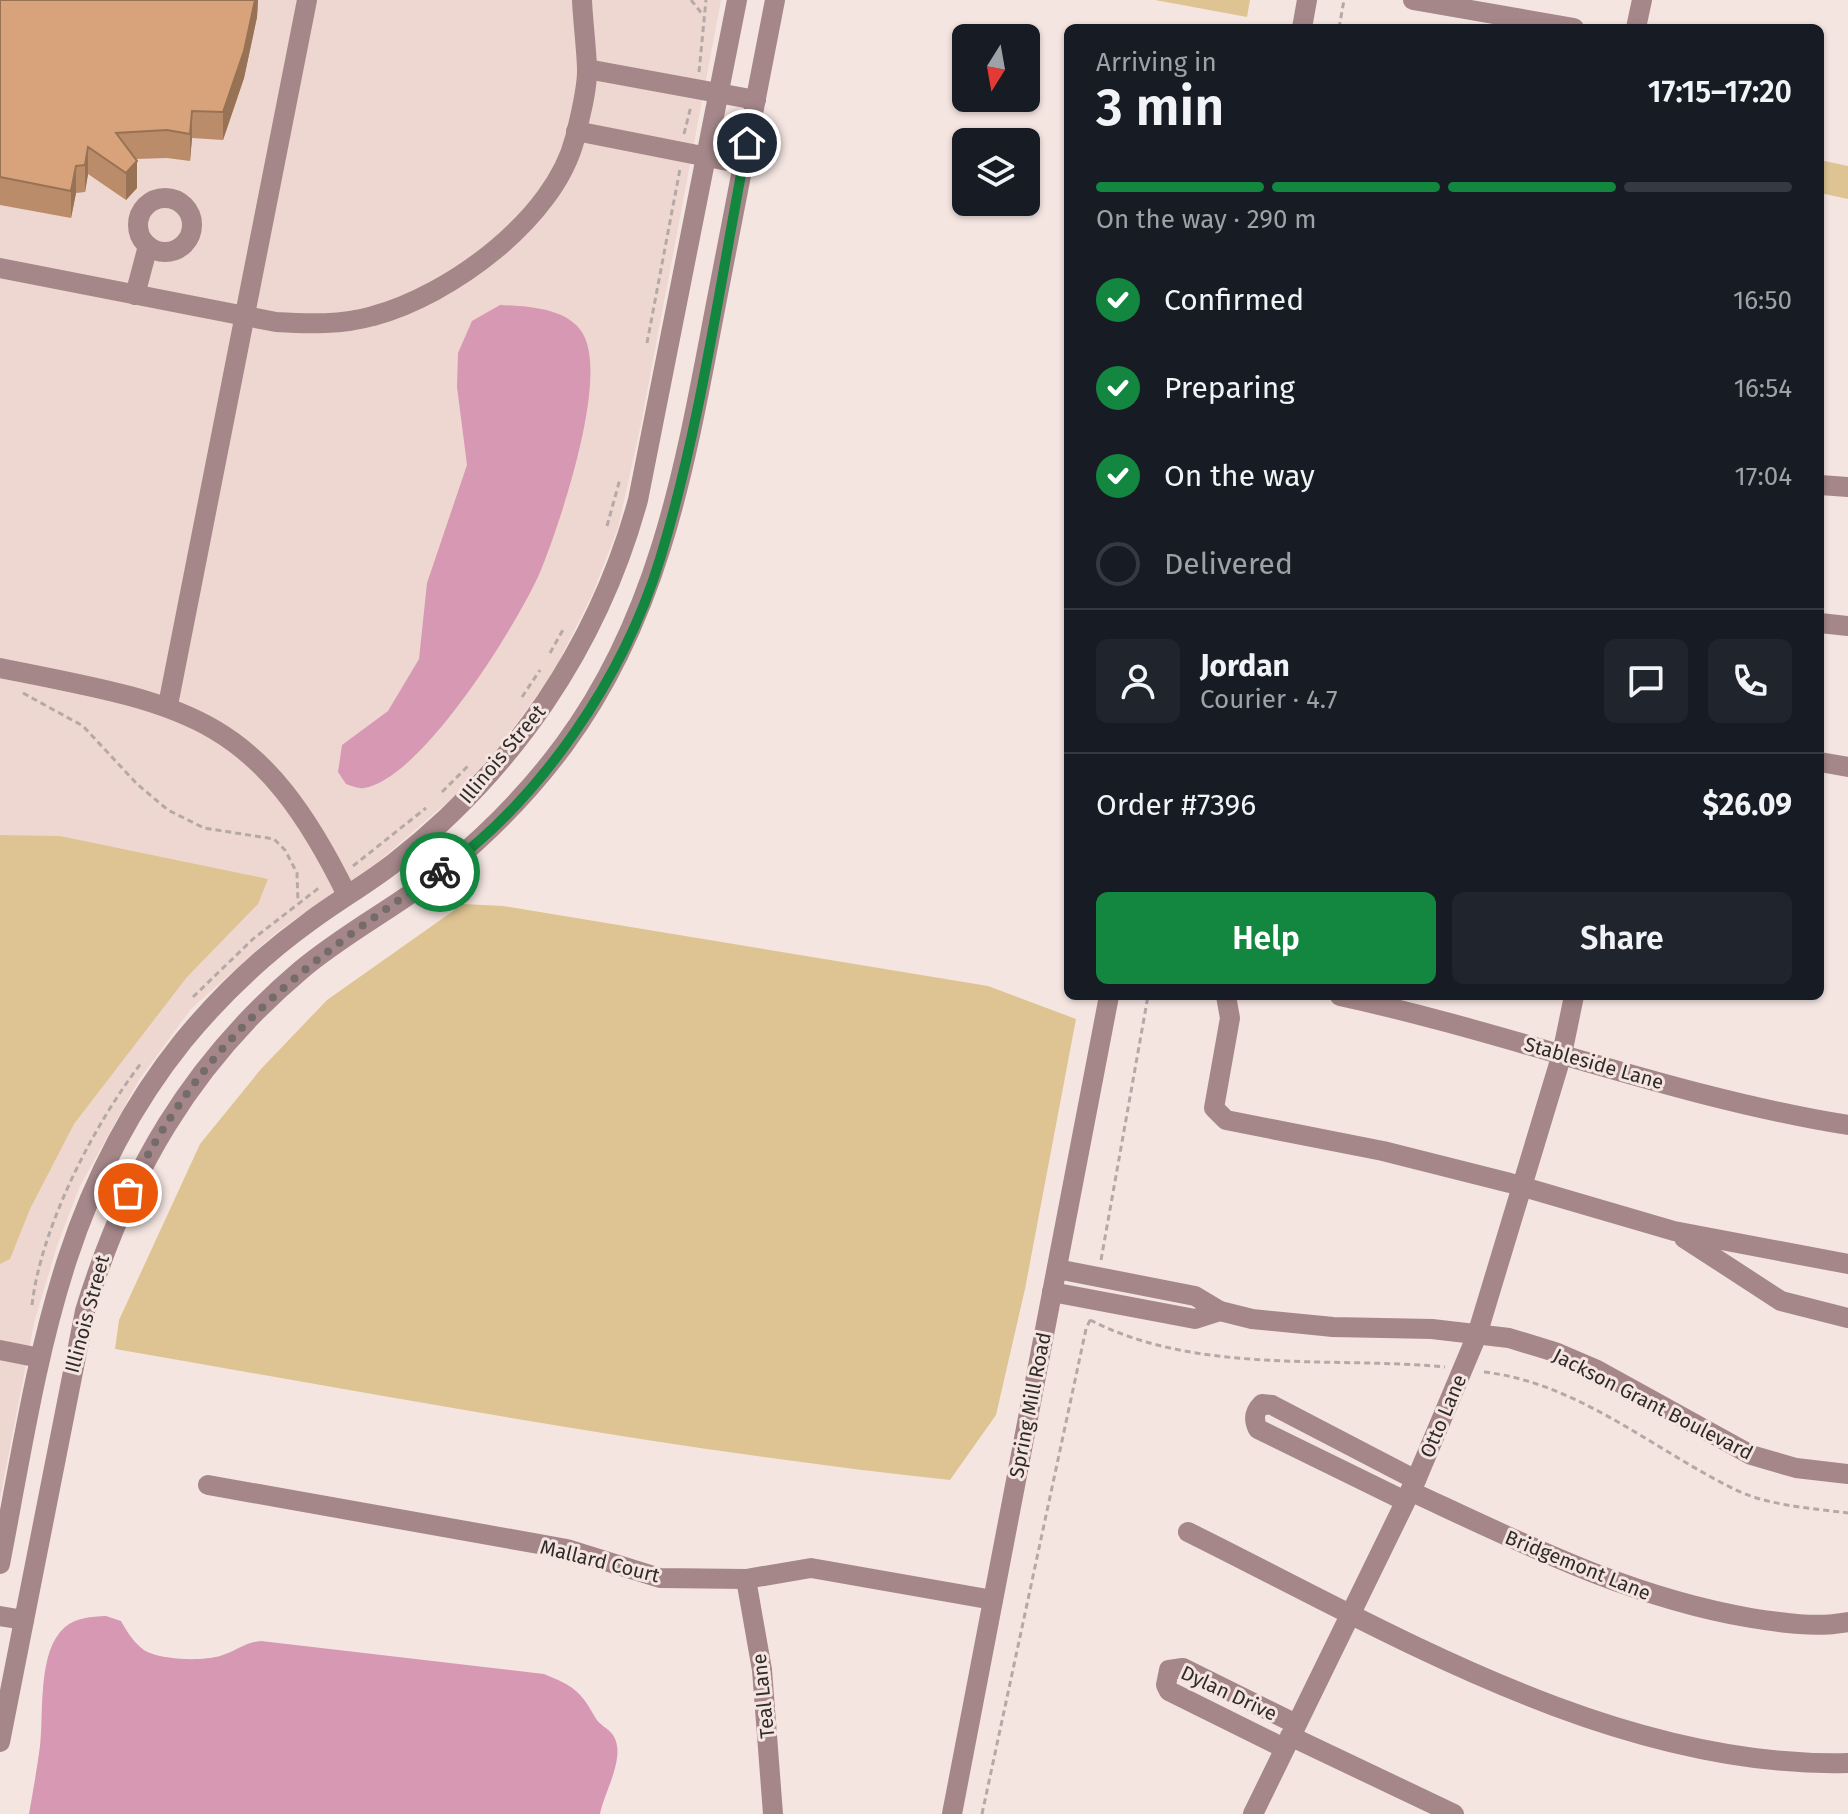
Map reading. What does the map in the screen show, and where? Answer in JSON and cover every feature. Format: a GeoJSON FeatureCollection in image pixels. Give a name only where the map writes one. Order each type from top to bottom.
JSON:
{"type":"FeatureCollection","features":[{"type":"Feature","properties":{"kind":"street"},"geometry":{"type":"LineString","coordinates":[[168,705],[307,0]]}},
{"type":"Feature","properties":{"kind":"street"},"geometry":{"type":"LineString","coordinates":[[0,268],[245,316],[307,324],[370,317],[399,308],[453,280],[521,228],[555,181],[576,131],[587,69],[582,0]]}},
{"type":"Feature","properties":{"kind":"street","name":"Illinois Street"},"geometry":{"type":"LineString","coordinates":[[0,1564],[56,1287],[78,1221],[107,1158],[142,1098],[183,1042],[229,990],[343,886],[420,841],[494,769],[556,688],[590,628],[618,565],[638,500],[737,0]]}},
{"type":"Feature","properties":{"kind":"street","name":"Illinois Street"},"geometry":{"type":"LineString","coordinates":[[0,1742],[85,1311],[105,1245],[149,1152],[206,1067],[252,1015],[303,969],[444,869],[520,798],[564,744],[603,686],[635,624],[660,560],[693,425],[775,0]]}},
{"type":"Feature","properties":{"kind":"street"},"geometry":{"type":"LineString","coordinates":[[1303,24],[1307,0]]}},
{"type":"Feature","properties":{"kind":"street"},"geometry":{"type":"LineString","coordinates":[[1413,0],[1519,9],[1562,24]]}},
{"type":"Feature","properties":{"kind":"street"},"geometry":{"type":"LineString","coordinates":[[1637,24],[1642,0]]}},
{"type":"Feature","properties":{"kind":"street"},"geometry":{"type":"LineString","coordinates":[[587,69],[756,100]]}},
{"type":"Feature","properties":{"kind":"street"},"geometry":{"type":"LineString","coordinates":[[576,131],[743,164]]}},
{"type":"Feature","properties":{"kind":"street"},"geometry":{"type":"LineString","coordinates":[[135,295],[148,246]]}},
{"type":"Feature","properties":{"kind":"street"},"geometry":{"type":"LineString","coordinates":[[1824,485],[1848,487]]}},
{"type":"Feature","properties":{"kind":"street"},"geometry":{"type":"LineString","coordinates":[[1824,623],[1848,626]]}},
{"type":"Feature","properties":{"kind":"street"},"geometry":{"type":"LineString","coordinates":[[0,668],[126,693],[168,705],[217,729],[263,765],[309,823],[343,886]]}},
{"type":"Feature","properties":{"kind":"street"},"geometry":{"type":"LineString","coordinates":[[1824,763],[1848,767]]}},
{"type":"Feature","properties":{"kind":"street","name":"Spring Mill Road"},"geometry":{"type":"LineString","coordinates":[[952,1814],[1108,1000]]}},
{"type":"Feature","properties":{"kind":"street"},"geometry":{"type":"LineString","coordinates":[[1227,1000],[1230,1018],[1214,1108],[1226,1120],[1383,1151],[1524,1186],[1674,1231],[1848,1264]]}},
{"type":"Feature","properties":{"kind":"street","name":"Stableside Lane"},"geometry":{"type":"LineString","coordinates":[[1359,1000],[1433,1016],[1703,1094],[1848,1125]]}},
{"type":"Feature","properties":{"kind":"street","name":"Otto Lane"},"geometry":{"type":"LineString","coordinates":[[1253,1814],[1411,1491],[1477,1335],[1562,1054],[1573,1000]]}},
{"type":"Feature","properties":{"kind":"street"},"geometry":{"type":"LineString","coordinates":[[1674,1231],[1781,1301],[1848,1318]]}},
{"type":"Feature","properties":{"kind":"street","name":"Jackson Grant Boulevard"},"geometry":{"type":"LineString","coordinates":[[1057,1269],[1195,1296],[1220,1311],[1252,1319],[1333,1327],[1432,1329],[1509,1338],[1555,1352],[1597,1370],[1751,1455],[1796,1468],[1848,1474]]}},
{"type":"Feature","properties":{"kind":"street","name":"Jackson Grant Boulevard"},"geometry":{"type":"LineString","coordinates":[[1052,1292],[1094,1311],[1195,1319],[1220,1311]]}},
{"type":"Feature","properties":{"kind":"street"},"geometry":{"type":"LineString","coordinates":[[0,1350],[40,1358]]}},
{"type":"Feature","properties":{"kind":"street","name":"Bridgemont Lane"},"geometry":{"type":"LineString","coordinates":[[1411,1491],[1375,1458],[1272,1405],[1262,1404],[1254,1421],[1258,1429],[1348,1473],[1411,1491],[1544,1554],[1667,1599],[1719,1612],[1803,1625],[1848,1622]]}},
{"type":"Feature","properties":{"kind":"street"},"geometry":{"type":"LineString","coordinates":[[1287,1443],[1311,1425]]}},
{"type":"Feature","properties":{"kind":"street"},"geometry":{"type":"LineString","coordinates":[[1348,1473],[1375,1458]]}},
{"type":"Feature","properties":{"kind":"street","name":"Mallard Court"},"geometry":{"type":"LineString","coordinates":[[208,1485],[567,1549],[660,1578],[746,1579],[811,1568],[993,1600]]}},
{"type":"Feature","properties":{"kind":"street"},"geometry":{"type":"LineString","coordinates":[[1188,1532],[1445,1661],[1547,1704],[1651,1738],[1815,1764],[1848,1763]]}},
{"type":"Feature","properties":{"kind":"street","name":"Teal Lane"},"geometry":{"type":"LineString","coordinates":[[746,1579],[762,1670],[773,1814]]}},
{"type":"Feature","properties":{"kind":"street"},"geometry":{"type":"LineString","coordinates":[[0,1616],[24,1620]]}},
{"type":"Feature","properties":{"kind":"street","name":"Dylan Drive"},"geometry":{"type":"LineString","coordinates":[[1290,1736],[1243,1699],[1210,1682],[1174,1667],[1166,1677],[1169,1691],[1216,1714],[1290,1736],[1454,1814]]}},
{"type":"Feature","properties":{"kind":"street"},"geometry":{"type":"LineString","coordinates":[[1183,1698],[1210,1682]]}},
{"type":"Feature","properties":{"kind":"street"},"geometry":{"type":"LineString","coordinates":[[1216,1714],[1243,1699]]}},
{"type":"Feature","properties":{"kind":"path"},"geometry":{"type":"LineString","coordinates":[[691,0],[703,15]]}},
{"type":"Feature","properties":{"kind":"path"},"geometry":{"type":"LineString","coordinates":[[647,346],[695,89],[706,0]]}},
{"type":"Feature","properties":{"kind":"path"},"geometry":{"type":"LineString","coordinates":[[1340,24],[1344,0]]}},
{"type":"Feature","properties":{"kind":"path"},"geometry":{"type":"LineString","coordinates":[[607,528],[623,468]]}},
{"type":"Feature","properties":{"kind":"path"},"geometry":{"type":"LineString","coordinates":[[519,703],[570,618]]}},
{"type":"Feature","properties":{"kind":"path"},"geometry":{"type":"LineString","coordinates":[[17,691],[83,726],[137,784],[168,810],[204,828],[274,839],[285,850],[297,873],[298,902]]}},
{"type":"Feature","properties":{"kind":"path"},"geometry":{"type":"LineString","coordinates":[[438,796],[475,758]]}},
{"type":"Feature","properties":{"kind":"path"},"geometry":{"type":"LineString","coordinates":[[190,1001],[206,981],[298,902],[343,886],[429,805]]}},
{"type":"Feature","properties":{"kind":"path"},"geometry":{"type":"LineString","coordinates":[[1103,1279],[1101,1255],[1147,1000]]}},
{"type":"Feature","properties":{"kind":"path"},"geometry":{"type":"LineString","coordinates":[[31,1310],[34,1285],[69,1186],[101,1122],[146,1056]]}},
{"type":"Feature","properties":{"kind":"path"},"geometry":{"type":"LineString","coordinates":[[1094,1311],[1116,1333],[1186,1351],[1289,1361],[1463,1369],[1507,1375],[1568,1395],[1736,1490],[1775,1502],[1848,1513]]}},
{"type":"Feature","properties":{"kind":"path"},"geometry":{"type":"LineString","coordinates":[[982,1814],[1049,1493],[1094,1311]]}},
{"type":"Feature","properties":{"kind":"shaded area"},"geometry":{"type":"Polygon","coordinates":[[[0,0],[721,0],[641,424],[618,528],[592,595],[553,673],[503,742],[459,792],[378,862],[277,932],[191,1009],[139,1080],[80,1186],[57,1246],[34,1323],[0,1499],[0,0]]]}},
{"type":"Feature","properties":{"kind":"shaded area"},"geometry":{"type":"Polygon","coordinates":[[[1155,0],[1250,0],[1247,17],[1155,0]]]}},
{"type":"Feature","properties":{"kind":"shaded area"},"geometry":{"type":"Polygon","coordinates":[[[1824,161],[1848,166],[1848,199],[1824,194],[1824,161]]]}},
{"type":"Feature","properties":{"kind":"shaded area"},"geometry":{"type":"Polygon","coordinates":[[[500,305],[546,310],[568,319],[583,334],[589,355],[590,383],[579,451],[569,487],[541,570],[512,625],[466,695],[413,757],[387,778],[364,788],[355,787],[346,784],[338,772],[342,745],[388,711],[419,659],[427,583],[467,465],[457,387],[458,353],[472,321],[500,305]]]}},
{"type":"Feature","properties":{"kind":"shaded area"},"geometry":{"type":"Polygon","coordinates":[[[0,835],[60,836],[268,879],[258,904],[187,977],[74,1124],[30,1209],[10,1259],[0,1264],[0,835]]]}},
{"type":"Feature","properties":{"kind":"shaded area"},"geometry":{"type":"Polygon","coordinates":[[[463,904],[503,906],[988,986],[1076,1019],[1025,1289],[996,1415],[950,1480],[635,1438],[115,1349],[119,1320],[200,1144],[261,1069],[327,1000],[463,904]]]}},
{"type":"Feature","properties":{"kind":"shaded area"},"geometry":{"type":"Polygon","coordinates":[[[106,1616],[121,1621],[141,1648],[166,1657],[213,1658],[261,1641],[544,1674],[580,1695],[617,1744],[616,1763],[600,1814],[29,1814],[50,1651],[56,1638],[74,1621],[106,1616]]]}},
{"type":"Feature","properties":{"kind":"building"},"geometry":{"type":"Polygon","coordinates":[[[0,0],[255,0],[244,51],[223,112],[192,111],[190,134],[167,130],[116,133],[137,161],[126,173],[88,147],[85,165],[76,166],[71,191],[0,177],[0,0]]]}},
{"type":"Feature","properties":{"kind":"way so far"},"geometry":{"type":"LineString","coordinates":[[128,1193],[185,1094],[252,1015],[303,969],[440,872]]}},
{"type":"Feature","properties":{"kind":"route"},"geometry":{"type":"LineString","coordinates":[[440,872],[496,823],[564,744],[603,686],[635,624],[660,560],[693,425],[747,143]]}}]}
